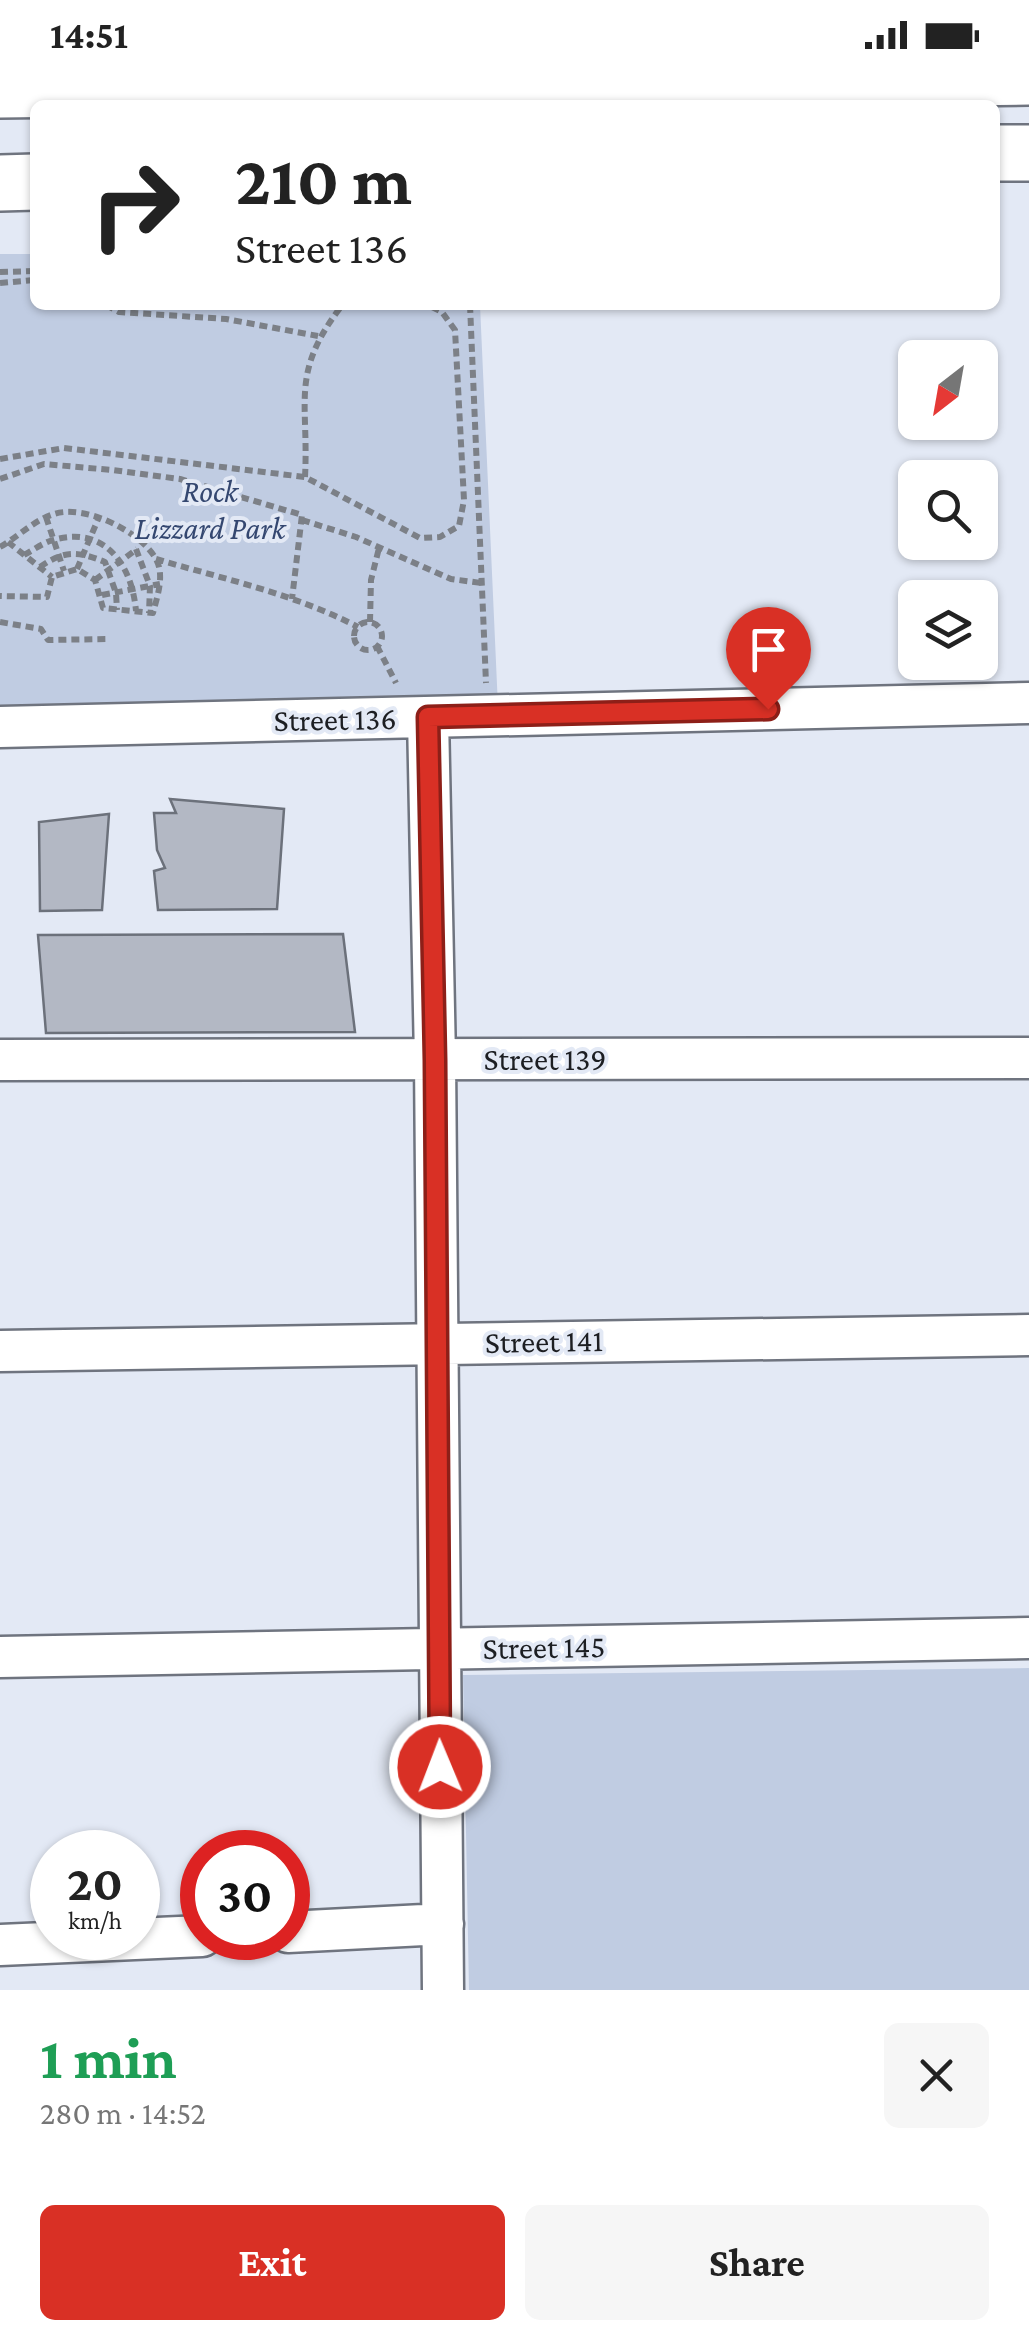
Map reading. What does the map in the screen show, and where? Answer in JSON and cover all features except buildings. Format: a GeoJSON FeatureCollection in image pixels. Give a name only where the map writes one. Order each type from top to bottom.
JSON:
{"type":"FeatureCollection","features":[{"type":"Feature","properties":{"kind":"main road"},"geometry":{"type":"LineString","coordinates":[[0,90],[1029,77]]}},
{"type":"Feature","properties":{"kind":"main road"},"geometry":{"type":"LineString","coordinates":[[1000,153],[1029,153]]}},
{"type":"Feature","properties":{"kind":"main road"},"geometry":{"type":"LineString","coordinates":[[0,183],[30,182]]}},
{"type":"Feature","properties":{"kind":"street","name":"Street 136"},"geometry":{"type":"LineString","coordinates":[[0,728],[1029,703]]}},
{"type":"Feature","properties":{"kind":"street"},"geometry":{"type":"LineString","coordinates":[[428,717],[443,1990]]}},
{"type":"Feature","properties":{"kind":"street","name":"Street 139"},"geometry":{"type":"LineString","coordinates":[[0,1060],[1029,1058]]}},
{"type":"Feature","properties":{"kind":"street","name":"Street 141"},"geometry":{"type":"LineString","coordinates":[[0,1351],[1029,1334]]}},
{"type":"Feature","properties":{"kind":"street","name":"Street 145"},"geometry":{"type":"LineString","coordinates":[[0,1657],[1029,1638]]}},
{"type":"Feature","properties":{"kind":"street"},"geometry":{"type":"LineString","coordinates":[[310,1931],[443,1924]]}},
{"type":"Feature","properties":{"kind":"street"},"geometry":{"type":"LineString","coordinates":[[0,1945],[180,1937]]}},
{"type":"Feature","properties":{"kind":"path"},"geometry":{"type":"LineString","coordinates":[[0,272],[30,271]]}},
{"type":"Feature","properties":{"kind":"path"},"geometry":{"type":"LineString","coordinates":[[0,283],[30,280]]}},
{"type":"Feature","properties":{"kind":"path"},"geometry":{"type":"LineString","coordinates":[[115,310],[226,319],[318,336]]}},
{"type":"Feature","properties":{"kind":"path"},"geometry":{"type":"LineString","coordinates":[[305,476],[306,367],[318,336],[338,310]]}},
{"type":"Feature","properties":{"kind":"path"},"geometry":{"type":"LineString","coordinates":[[0,458],[64,448],[305,476],[420,538],[440,537],[459,526],[464,500],[456,330],[438,310]]}},
{"type":"Feature","properties":{"kind":"path"},"geometry":{"type":"LineString","coordinates":[[470,310],[487,701]]}},
{"type":"Feature","properties":{"kind":"path"},"geometry":{"type":"LineString","coordinates":[[0,479],[44,464],[163,477],[302,515],[292,599]]}},
{"type":"Feature","properties":{"kind":"path"},"geometry":{"type":"LineString","coordinates":[[0,547],[58,512],[110,519],[156,559],[292,599],[358,627],[370,622]]}},
{"type":"Feature","properties":{"kind":"path"},"geometry":{"type":"LineString","coordinates":[[46,517],[64,572]]}},
{"type":"Feature","properties":{"kind":"path"},"geometry":{"type":"LineString","coordinates":[[77,569],[99,517]]}},
{"type":"Feature","properties":{"kind":"path"},"geometry":{"type":"LineString","coordinates":[[302,520],[450,579],[482,582]]}},
{"type":"Feature","properties":{"kind":"path"},"geometry":{"type":"LineString","coordinates":[[24,554],[54,540],[91,537],[122,560],[134,589],[136,612]]}},
{"type":"Feature","properties":{"kind":"path"},"geometry":{"type":"LineString","coordinates":[[8,542],[52,577]]}},
{"type":"Feature","properties":{"kind":"path"},"geometry":{"type":"LineString","coordinates":[[96,580],[139,548]]}},
{"type":"Feature","properties":{"kind":"path"},"geometry":{"type":"LineString","coordinates":[[139,548],[150,586],[149,612]]}},
{"type":"Feature","properties":{"kind":"path"},"geometry":{"type":"LineString","coordinates":[[370,622],[371,580],[379,548]]}},
{"type":"Feature","properties":{"kind":"path"},"geometry":{"type":"LineString","coordinates":[[40,567],[58,554],[76,551],[105,562],[116,592],[117,610]]}},
{"type":"Feature","properties":{"kind":"path"},"geometry":{"type":"LineString","coordinates":[[52,577],[77,569],[96,580],[104,608],[154,613],[160,584],[156,559]]}},
{"type":"Feature","properties":{"kind":"path"},"geometry":{"type":"LineString","coordinates":[[0,596],[47,597],[52,577]]}},
{"type":"Feature","properties":{"kind":"path"},"geometry":{"type":"LineString","coordinates":[[102,595],[160,584]]}},
{"type":"Feature","properties":{"kind":"path"},"geometry":{"type":"LineString","coordinates":[[0,622],[41,630],[48,640],[108,639]]}},
{"type":"Feature","properties":{"kind":"path"},"geometry":{"type":"LineString","coordinates":[[358,627],[355,640],[369,650],[382,639],[381,630],[370,622]]}},
{"type":"Feature","properties":{"kind":"path"},"geometry":{"type":"LineString","coordinates":[[377,646],[398,688]]}},
{"type":"Feature","properties":{"kind":"green space","name":"Rock Lizzard Park"},"geometry":{"type":"Polygon","coordinates":[[[0,254],[30,254],[30,310],[480,310],[498,707],[0,718],[0,254]]]}},
{"type":"Feature","properties":{"kind":"green space"},"geometry":{"type":"Polygon","coordinates":[[[1029,1668],[1029,1990],[469,1990],[463,1675],[1029,1668]]]}},
{"type":"Feature","properties":{"kind":"route"},"geometry":{"type":"LineString","coordinates":[[440,1767],[435,1060],[428,717],[768,709]]}}]}
